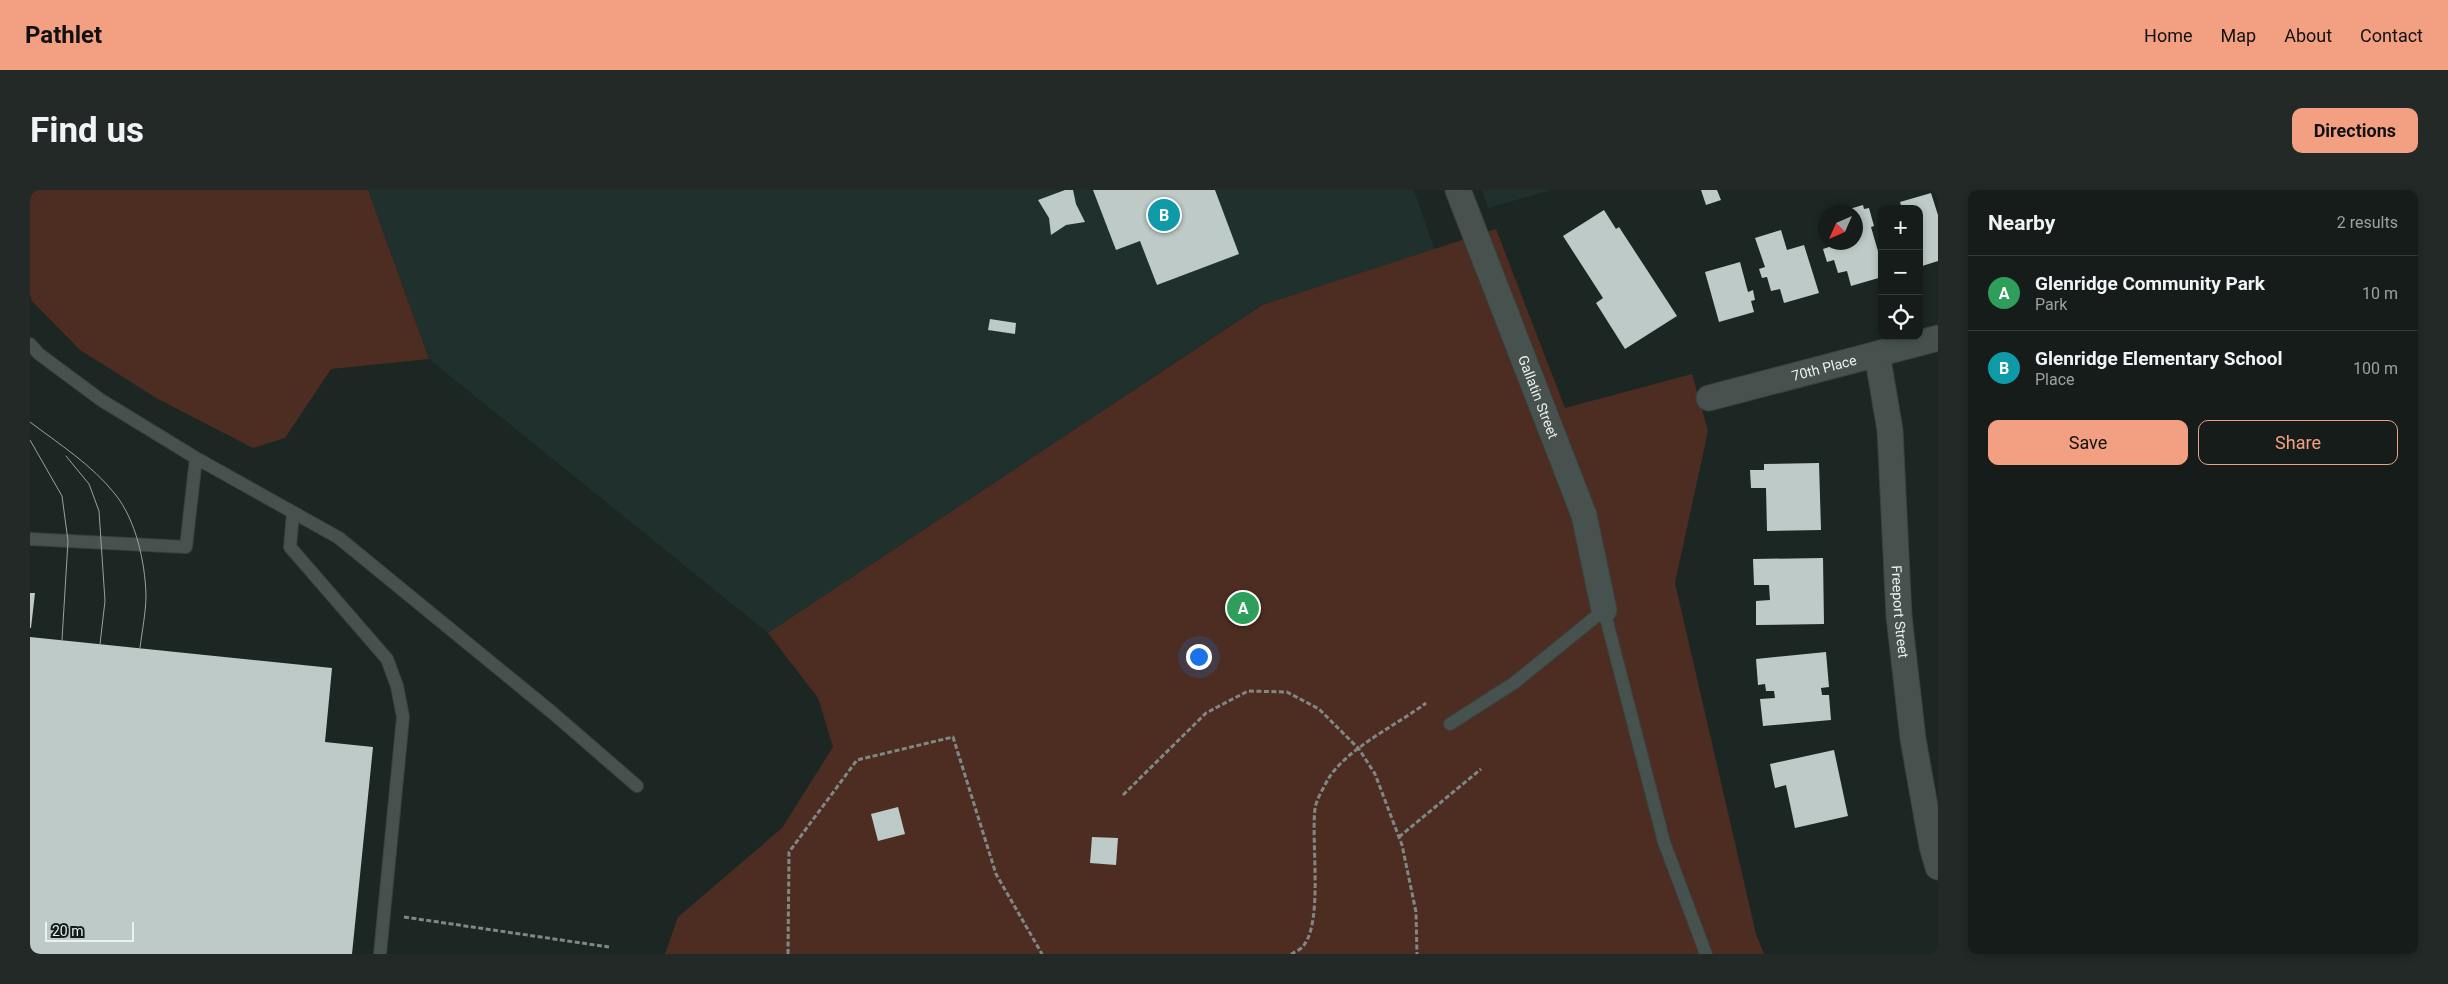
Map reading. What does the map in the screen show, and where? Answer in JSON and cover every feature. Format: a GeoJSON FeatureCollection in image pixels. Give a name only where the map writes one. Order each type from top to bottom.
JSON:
{"type":"FeatureCollection","features":[{"type":"Feature","properties":{"kind":"street","name":"Gallatin Street"},"geometry":{"type":"LineString","coordinates":[[1458,190],[1584,515],[1604,610]]}},
{"type":"Feature","properties":{"kind":"street","name":"70th Place"},"geometry":{"type":"LineString","coordinates":[[1709,398],[1938,338]]}},
{"type":"Feature","properties":{"kind":"street","name":"Freeport Street"},"geometry":{"type":"LineString","coordinates":[[1877,354],[1890,430],[1899,616],[1912,729],[1932,846],[1938,866]]}},
{"type":"Feature","properties":{"kind":"lane"},"geometry":{"type":"LineString","coordinates":[[30,344],[39,354],[101,400],[196,458],[251,487],[339,538],[554,714],[637,786]]}},
{"type":"Feature","properties":{"kind":"lane"},"geometry":{"type":"LineString","coordinates":[[30,539],[186,547],[196,458]]}},
{"type":"Feature","properties":{"kind":"lane"},"geometry":{"type":"LineString","coordinates":[[293,513],[290,547],[387,659],[397,686],[403,717],[380,954]]}},
{"type":"Feature","properties":{"kind":"lane"},"geometry":{"type":"LineString","coordinates":[[1450,724],[1514,683],[1604,610],[1664,842],[1706,954]]}},
{"type":"Feature","properties":{"kind":"path"},"geometry":{"type":"LineString","coordinates":[[1124,795],[1206,714],[1248,691],[1287,692],[1319,710],[1359,749],[1375,774],[1399,837],[1416,912],[1417,954]]}},
{"type":"Feature","properties":{"kind":"path"},"geometry":{"type":"LineString","coordinates":[[1292,954],[1304,946],[1314,918],[1315,807],[1328,779],[1359,749],[1426,703]]}},
{"type":"Feature","properties":{"kind":"path"},"geometry":{"type":"LineString","coordinates":[[788,954],[789,852],[857,760],[953,737],[996,874],[1042,954]]}},
{"type":"Feature","properties":{"kind":"path"},"geometry":{"type":"LineString","coordinates":[[1399,837],[1481,769]]}},
{"type":"Feature","properties":{"kind":"path"},"geometry":{"type":"LineString","coordinates":[[384,914],[609,947]]}},
{"type":"Feature","properties":{"kind":"shaded area"},"geometry":{"type":"Polygon","coordinates":[[[30,190],[368,190],[429,359],[331,369],[285,438],[253,448],[158,399],[80,350],[32,301],[30,294],[30,190]]]}},
{"type":"Feature","properties":{"kind":"shaded area"},"geometry":{"type":"Polygon","coordinates":[[[368,190],[1414,190],[1435,251],[1261,305],[768,633],[429,359],[368,190]]]}},
{"type":"Feature","properties":{"kind":"shaded area"},"geometry":{"type":"Polygon","coordinates":[[[1482,190],[1552,190],[1488,208],[1482,190]]]}},
{"type":"Feature","properties":{"kind":"shaded area"},"geometry":{"type":"Polygon","coordinates":[[[1496,229],[1565,408],[1692,374],[1708,431],[1675,583],[1756,934],[1764,954],[665,954],[678,917],[782,828],[833,747],[818,698],[768,633],[1262,305],[1496,229]]]}},
{"type":"Feature","properties":{"kind":"building"},"geometry":{"type":"Polygon","coordinates":[[[1065,190],[1073,190],[1076,204],[1085,222],[1066,225],[1051,235],[1049,218],[1038,200],[1065,190]]]}},
{"type":"Feature","properties":{"kind":"building"},"geometry":{"type":"Polygon","coordinates":[[[1093,190],[1215,190],[1239,254],[1157,285],[1140,241],[1116,250],[1093,190]]]}},
{"type":"Feature","properties":{"kind":"building"},"geometry":{"type":"Polygon","coordinates":[[[1701,190],[1717,190],[1721,200],[1706,205],[1701,190]]]}},
{"type":"Feature","properties":{"kind":"building"},"geometry":{"type":"Polygon","coordinates":[[[1931,193],[1938,215],[1938,261],[1923,266],[1923,205],[1901,205],[1900,202],[1931,193]]]}},
{"type":"Feature","properties":{"kind":"building"},"geometry":{"type":"Polygon","coordinates":[[[1863,205],[1864,209],[1869,208],[1874,226],[1871,227],[1878,251],[1878,278],[1851,286],[1847,271],[1838,273],[1834,260],[1827,262],[1823,250],[1863,250],[1863,205]]]}},
{"type":"Feature","properties":{"kind":"building"},"geometry":{"type":"Polygon","coordinates":[[[1604,210],[1616,229],[1619,227],[1677,316],[1625,349],[1596,303],[1603,298],[1563,236],[1604,210]]]}},
{"type":"Feature","properties":{"kind":"building"},"geometry":{"type":"Polygon","coordinates":[[[1781,230],[1787,250],[1804,245],[1819,293],[1784,303],[1780,289],[1771,291],[1767,277],[1762,278],[1759,269],[1765,267],[1755,238],[1781,230]]]}},
{"type":"Feature","properties":{"kind":"building"},"geometry":{"type":"Polygon","coordinates":[[[1740,262],[1748,292],[1753,290],[1755,300],[1751,301],[1754,312],[1719,322],[1705,272],[1740,262]]]}},
{"type":"Feature","properties":{"kind":"building"},"geometry":{"type":"Polygon","coordinates":[[[990,319],[1016,323],[1015,334],[988,330],[990,319]]]}},
{"type":"Feature","properties":{"kind":"building"},"geometry":{"type":"Polygon","coordinates":[[[1819,463],[1821,530],[1767,531],[1766,488],[1751,488],[1750,470],[1764,470],[1764,464],[1819,463]]]}},
{"type":"Feature","properties":{"kind":"building"},"geometry":{"type":"Polygon","coordinates":[[[1823,558],[1824,624],[1756,625],[1756,601],[1770,600],[1769,585],[1754,585],[1753,559],[1823,558]]]}},
{"type":"Feature","properties":{"kind":"building"},"geometry":{"type":"Polygon","coordinates":[[[30,593],[35,593],[31,628],[30,628],[30,593]]]}},
{"type":"Feature","properties":{"kind":"building"},"geometry":{"type":"Polygon","coordinates":[[[30,637],[332,668],[325,742],[373,747],[352,954],[30,954],[30,637]]]}},
{"type":"Feature","properties":{"kind":"building"},"geometry":{"type":"Polygon","coordinates":[[[1826,652],[1829,687],[1821,688],[1822,695],[1829,695],[1831,720],[1763,726],[1760,699],[1775,698],[1774,691],[1766,691],[1765,684],[1758,685],[1756,659],[1826,652]]]}},
{"type":"Feature","properties":{"kind":"building"},"geometry":{"type":"Polygon","coordinates":[[[1834,750],[1848,816],[1795,828],[1786,785],[1775,788],[1770,764],[1834,750]]]}},
{"type":"Feature","properties":{"kind":"building"},"geometry":{"type":"Polygon","coordinates":[[[898,807],[905,834],[878,841],[871,814],[898,807]]]}},
{"type":"Feature","properties":{"kind":"building"},"geometry":{"type":"Polygon","coordinates":[[[1092,837],[1118,838],[1116,865],[1090,863],[1092,837]]]}},
{"type":"Feature","properties":{"kind":"tram line"},"geometry":{"type":"LineString","coordinates":[[30,422],[75,455],[106,483],[129,516],[138,542],[144,569],[146,595],[140,648]]}},
{"type":"Feature","properties":{"kind":"tram line"},"geometry":{"type":"LineString","coordinates":[[30,440],[62,496],[68,541],[62,640]]}},
{"type":"Feature","properties":{"kind":"tram line"},"geometry":{"type":"LineString","coordinates":[[66,456],[89,484],[99,511],[105,601],[100,644]]}},
{"type":"Feature","properties":{"kind":"place","name":"Glenridge Elementary School"},"geometry":{"type":"Point","coordinates":[1164,215]}},
{"type":"Feature","properties":{"kind":"place","name":"Glenridge Community Park"},"geometry":{"type":"Point","coordinates":[1243,608]}}]}
